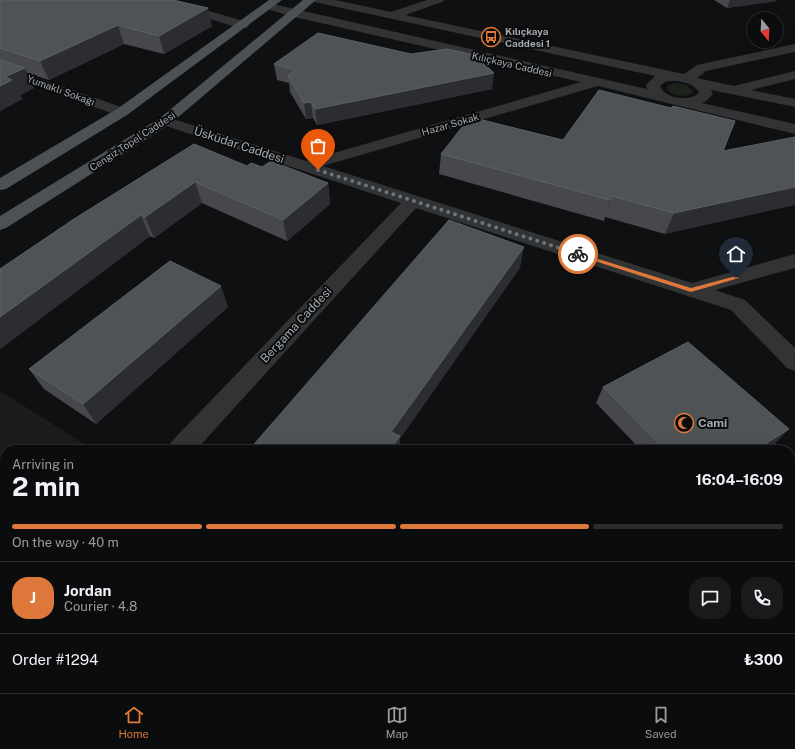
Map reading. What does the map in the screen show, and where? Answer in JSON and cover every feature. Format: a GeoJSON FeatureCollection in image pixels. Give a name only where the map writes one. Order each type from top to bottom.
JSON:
{"type":"FeatureCollection","features":[{"type":"Feature","properties":{"kind":"main road","name":"Cengiz Topel Caddesi"},"geometry":{"type":"LineString","coordinates":[[0,224],[165,121],[310,0]]}},
{"type":"Feature","properties":{"kind":"main road"},"geometry":{"type":"LineString","coordinates":[[0,185],[122,112],[272,3]]}},
{"type":"Feature","properties":{"kind":"street"},"geometry":{"type":"LineString","coordinates":[[158,0],[242,25]]}},
{"type":"Feature","properties":{"kind":"street","name":"Kılıçkaya Caddesi"},"geometry":{"type":"LineString","coordinates":[[320,0],[795,103]]}},
{"type":"Feature","properties":{"kind":"street"},"geometry":{"type":"LineString","coordinates":[[394,16],[433,1]]}},
{"type":"Feature","properties":{"kind":"street","name":"Kılıçkaya Caddesi"},"geometry":{"type":"LineString","coordinates":[[272,3],[294,13],[681,102]]}},
{"type":"Feature","properties":{"kind":"street"},"geometry":{"type":"LineString","coordinates":[[686,79],[702,68],[795,48]]}},
{"type":"Feature","properties":{"kind":"street","name":"Yumaklı Sokağı"},"geometry":{"type":"LineString","coordinates":[[0,68],[122,112]]}},
{"type":"Feature","properties":{"kind":"street"},"geometry":{"type":"LineString","coordinates":[[733,89],[795,75]]}},
{"type":"Feature","properties":{"kind":"street"},"geometry":{"type":"LineString","coordinates":[[663,97],[653,89],[653,85],[661,78],[686,79],[701,86],[705,90],[706,94],[704,98],[698,101],[681,102]]}},
{"type":"Feature","properties":{"kind":"street","name":"Hazar Sokak"},"geometry":{"type":"LineString","coordinates":[[305,166],[595,83]]}},
{"type":"Feature","properties":{"kind":"street"},"geometry":{"type":"LineString","coordinates":[[681,102],[795,129]]}},
{"type":"Feature","properties":{"kind":"street","name":"Üsküdar Caddesi"},"geometry":{"type":"LineString","coordinates":[[165,121],[738,305],[795,362]]}},
{"type":"Feature","properties":{"kind":"street","name":"Bergama Caddesi"},"geometry":{"type":"LineString","coordinates":[[185,445],[412,200]]}},
{"type":"Feature","properties":{"kind":"street"},"geometry":{"type":"LineString","coordinates":[[691,290],[795,261]]}},
{"type":"Feature","properties":{"kind":"shaded area"},"geometry":{"type":"Polygon","coordinates":[[[674,83],[687,85],[693,92],[682,96],[671,93],[666,87],[674,83]]]}},
{"type":"Feature","properties":{"kind":"shaded area"},"geometry":{"type":"Polygon","coordinates":[[[0,391],[86,445],[0,445],[0,391]]]}},
{"type":"Feature","properties":{"kind":"building"},"geometry":{"type":"Polygon","coordinates":[[[0,0],[173,0],[208,8],[159,36],[118,25],[40,61],[0,48],[0,0]]]}},
{"type":"Feature","properties":{"kind":"building"},"geometry":{"type":"Polygon","coordinates":[[[318,33],[411,54],[447,49],[475,55],[494,73],[315,109],[311,102],[304,103],[288,76],[296,70],[274,64],[318,33]]]}},
{"type":"Feature","properties":{"kind":"building"},"geometry":{"type":"Polygon","coordinates":[[[0,60],[25,68],[5,77],[12,80],[0,86],[0,60]]]}},
{"type":"Feature","properties":{"kind":"building"},"geometry":{"type":"Polygon","coordinates":[[[599,90],[671,108],[673,106],[735,121],[723,151],[795,137],[795,187],[674,213],[612,196],[610,200],[441,154],[470,117],[563,140],[599,90]]]}},
{"type":"Feature","properties":{"kind":"building"},"geometry":{"type":"Polygon","coordinates":[[[194,144],[247,166],[251,163],[262,167],[271,161],[328,183],[283,220],[195,182],[145,217],[141,215],[0,317],[0,269],[74,219],[194,144]]]}},
{"type":"Feature","properties":{"kind":"building"},"geometry":{"type":"Polygon","coordinates":[[[449,220],[524,247],[391,432],[400,436],[394,445],[253,445],[449,220]]]}},
{"type":"Feature","properties":{"kind":"building"},"geometry":{"type":"Polygon","coordinates":[[[170,261],[221,286],[83,404],[29,369],[170,261]]]}},
{"type":"Feature","properties":{"kind":"building","name":"Cami"},"geometry":{"type":"Polygon","coordinates":[[[688,342],[789,429],[764,445],[660,445],[603,387],[688,342]]]}},
{"type":"Feature","properties":{"kind":"way so far"},"geometry":{"type":"LineString","coordinates":[[318,170],[578,254]]}},
{"type":"Feature","properties":{"kind":"place","name":"Kılıçkaya Caddesi 1"},"geometry":{"type":"Point","coordinates":[491,37]}},
{"type":"Feature","properties":{"kind":"place","name":"Cami"},"geometry":{"type":"Point","coordinates":[684,423]}},
{"type":"Feature","properties":{"kind":"route"},"geometry":{"type":"LineString","coordinates":[[578,254],[691,290],[736,278]]}}]}
